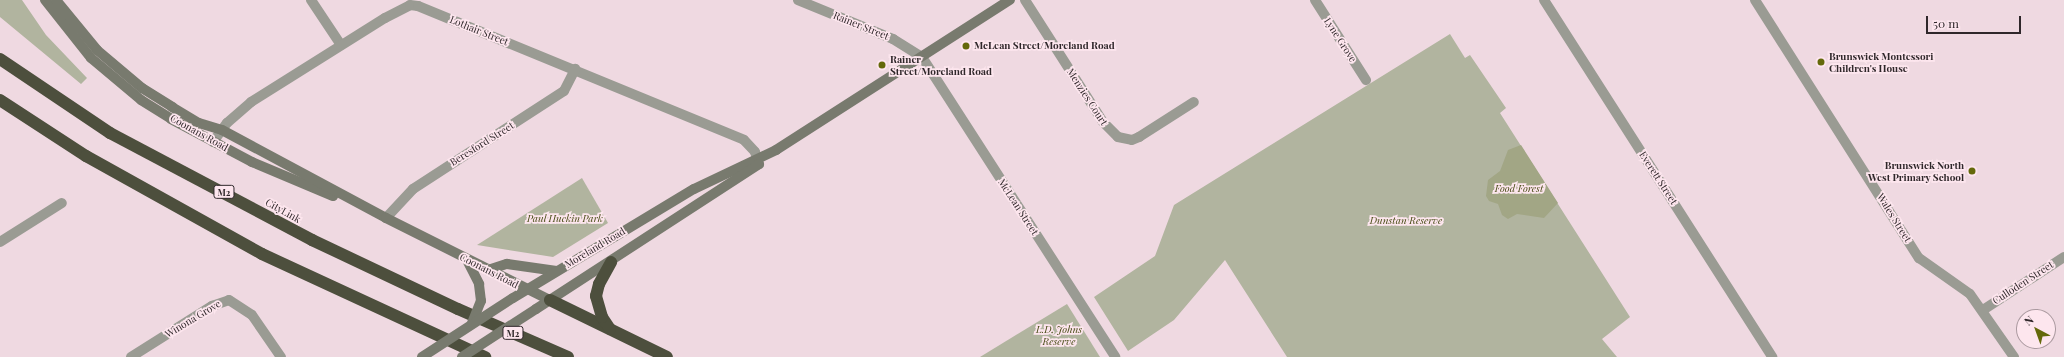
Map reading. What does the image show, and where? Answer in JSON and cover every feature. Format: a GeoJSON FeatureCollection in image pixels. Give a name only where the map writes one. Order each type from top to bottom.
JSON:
{"type":"FeatureCollection","features":[{"type":"Feature","properties":{"kind":"highway","name":"CityLink"},"geometry":{"type":"LineString","coordinates":[[0,59],[110,133],[312,240],[458,309],[568,357]]}},
{"type":"Feature","properties":{"kind":"highway"},"geometry":{"type":"LineString","coordinates":[[0,100],[86,156],[262,254],[485,357]]}},
{"type":"Feature","properties":{"kind":"highway"},"geometry":{"type":"LineString","coordinates":[[610,329],[602,317],[596,296],[599,284],[611,262]]}},
{"type":"Feature","properties":{"kind":"highway"},"geometry":{"type":"LineString","coordinates":[[550,300],[667,357]]}},
{"type":"Feature","properties":{"kind":"street","name":"Coonans Road"},"geometry":{"type":"LineString","coordinates":[[45,0],[73,38],[116,80],[171,119],[252,162],[386,218]]}},
{"type":"Feature","properties":{"kind":"street","name":"Coonans Road"},"geometry":{"type":"LineString","coordinates":[[56,0],[97,50],[136,84],[172,108],[200,123],[222,130],[467,260],[526,290],[550,300]]}},
{"type":"Feature","properties":{"kind":"street"},"geometry":{"type":"LineString","coordinates":[[311,0],[341,45]]}},
{"type":"Feature","properties":{"kind":"street","name":"Rainer Street"},"geometry":{"type":"LineString","coordinates":[[798,0],[893,39],[922,57]]}},
{"type":"Feature","properties":{"kind":"street","name":"Moreland Road"},"geometry":{"type":"LineString","coordinates":[[462,357],[611,262],[759,161],[1010,0]]}},
{"type":"Feature","properties":{"kind":"street","name":"Menzies Court"},"geometry":{"type":"LineString","coordinates":[[1025,0],[1103,122],[1118,138],[1132,140],[1139,137],[1194,102]]}},
{"type":"Feature","properties":{"kind":"street","name":"Lyne Grove"},"geometry":{"type":"LineString","coordinates":[[1315,0],[1366,80]]}},
{"type":"Feature","properties":{"kind":"street","name":"Everett Street"},"geometry":{"type":"LineString","coordinates":[[1544,0],[1772,357]]}},
{"type":"Feature","properties":{"kind":"street","name":"Wales Street"},"geometry":{"type":"LineString","coordinates":[[1755,0],[1919,258],[1970,294],[1983,310],[2014,357]]}},
{"type":"Feature","properties":{"kind":"street","name":"Lothair Street"},"geometry":{"type":"LineString","coordinates":[[214,142],[222,130],[241,109],[398,9],[410,5],[418,6],[575,69],[744,140],[759,161]]}},
{"type":"Feature","properties":{"kind":"street","name":"McLean Street"},"geometry":{"type":"LineString","coordinates":[[922,57],[1115,357]]}},
{"type":"Feature","properties":{"kind":"street","name":"Beresford Street"},"geometry":{"type":"LineString","coordinates":[[386,218],[413,189],[557,96],[568,85],[575,69]]}},
{"type":"Feature","properties":{"kind":"street","name":"Moreland Road"},"geometry":{"type":"LineString","coordinates":[[422,357],[472,323],[694,189],[759,161]]}},
{"type":"Feature","properties":{"kind":"street"},"geometry":{"type":"LineString","coordinates":[[0,242],[62,202]]}},
{"type":"Feature","properties":{"kind":"street","name":"Culloden Street"},"geometry":{"type":"LineString","coordinates":[[1983,310],[2064,257]]}},
{"type":"Feature","properties":{"kind":"street"},"geometry":{"type":"LineString","coordinates":[[467,260],[479,284],[481,301],[472,323]]}},
{"type":"Feature","properties":{"kind":"street"},"geometry":{"type":"LineString","coordinates":[[488,270],[506,264],[557,271]]}},
{"type":"Feature","properties":{"kind":"street","name":"Winona Grove"},"geometry":{"type":"LineString","coordinates":[[131,357],[212,306],[230,300],[252,315],[281,357]]}},
{"type":"Feature","properties":{"kind":"street"},"geometry":{"type":"LineString","coordinates":[[432,357],[442,343]]}},
{"type":"Feature","properties":{"kind":"green space"},"geometry":{"type":"Polygon","coordinates":[[[0,0],[22,0],[46,35],[87,78],[81,84],[0,17],[0,0]]]}},
{"type":"Feature","properties":{"kind":"green space","name":"Dunstan Reserve"},"geometry":{"type":"Polygon","coordinates":[[[1450,34],[1465,58],[1470,55],[1506,108],[1500,113],[1630,317],[1602,339],[1617,357],[1287,357],[1225,260],[1174,320],[1128,351],[1094,297],[1155,256],[1174,205],[1450,34]]]}},
{"type":"Feature","properties":{"kind":"green space","name":"Food Forest"},"geometry":{"type":"Polygon","coordinates":[[[1521,145],[1558,203],[1544,218],[1517,214],[1508,219],[1502,215],[1498,204],[1489,201],[1486,196],[1488,180],[1500,171],[1508,150],[1521,145]]]}},
{"type":"Feature","properties":{"kind":"green space","name":"Paul Huckin Park"},"geometry":{"type":"Polygon","coordinates":[[[582,178],[608,223],[553,257],[477,245],[582,178]]]}},
{"type":"Feature","properties":{"kind":"green space","name":"L.D. Johns Reserve"},"geometry":{"type":"Polygon","coordinates":[[[1067,304],[1100,357],[980,357],[1067,304]]]}},
{"type":"Feature","properties":{"kind":"place","name":"McLean Street/Moreland Road"},"geometry":{"type":"Point","coordinates":[966,46]}},
{"type":"Feature","properties":{"kind":"place","name":"Brunswick Montessori Children's House"},"geometry":{"type":"Point","coordinates":[1821,62]}},
{"type":"Feature","properties":{"kind":"place","name":"Rainer Street/Moreland Road"},"geometry":{"type":"Point","coordinates":[882,65]}},
{"type":"Feature","properties":{"kind":"place","name":"Brunswick North West Primary School"},"geometry":{"type":"Point","coordinates":[1972,171]}}]}
